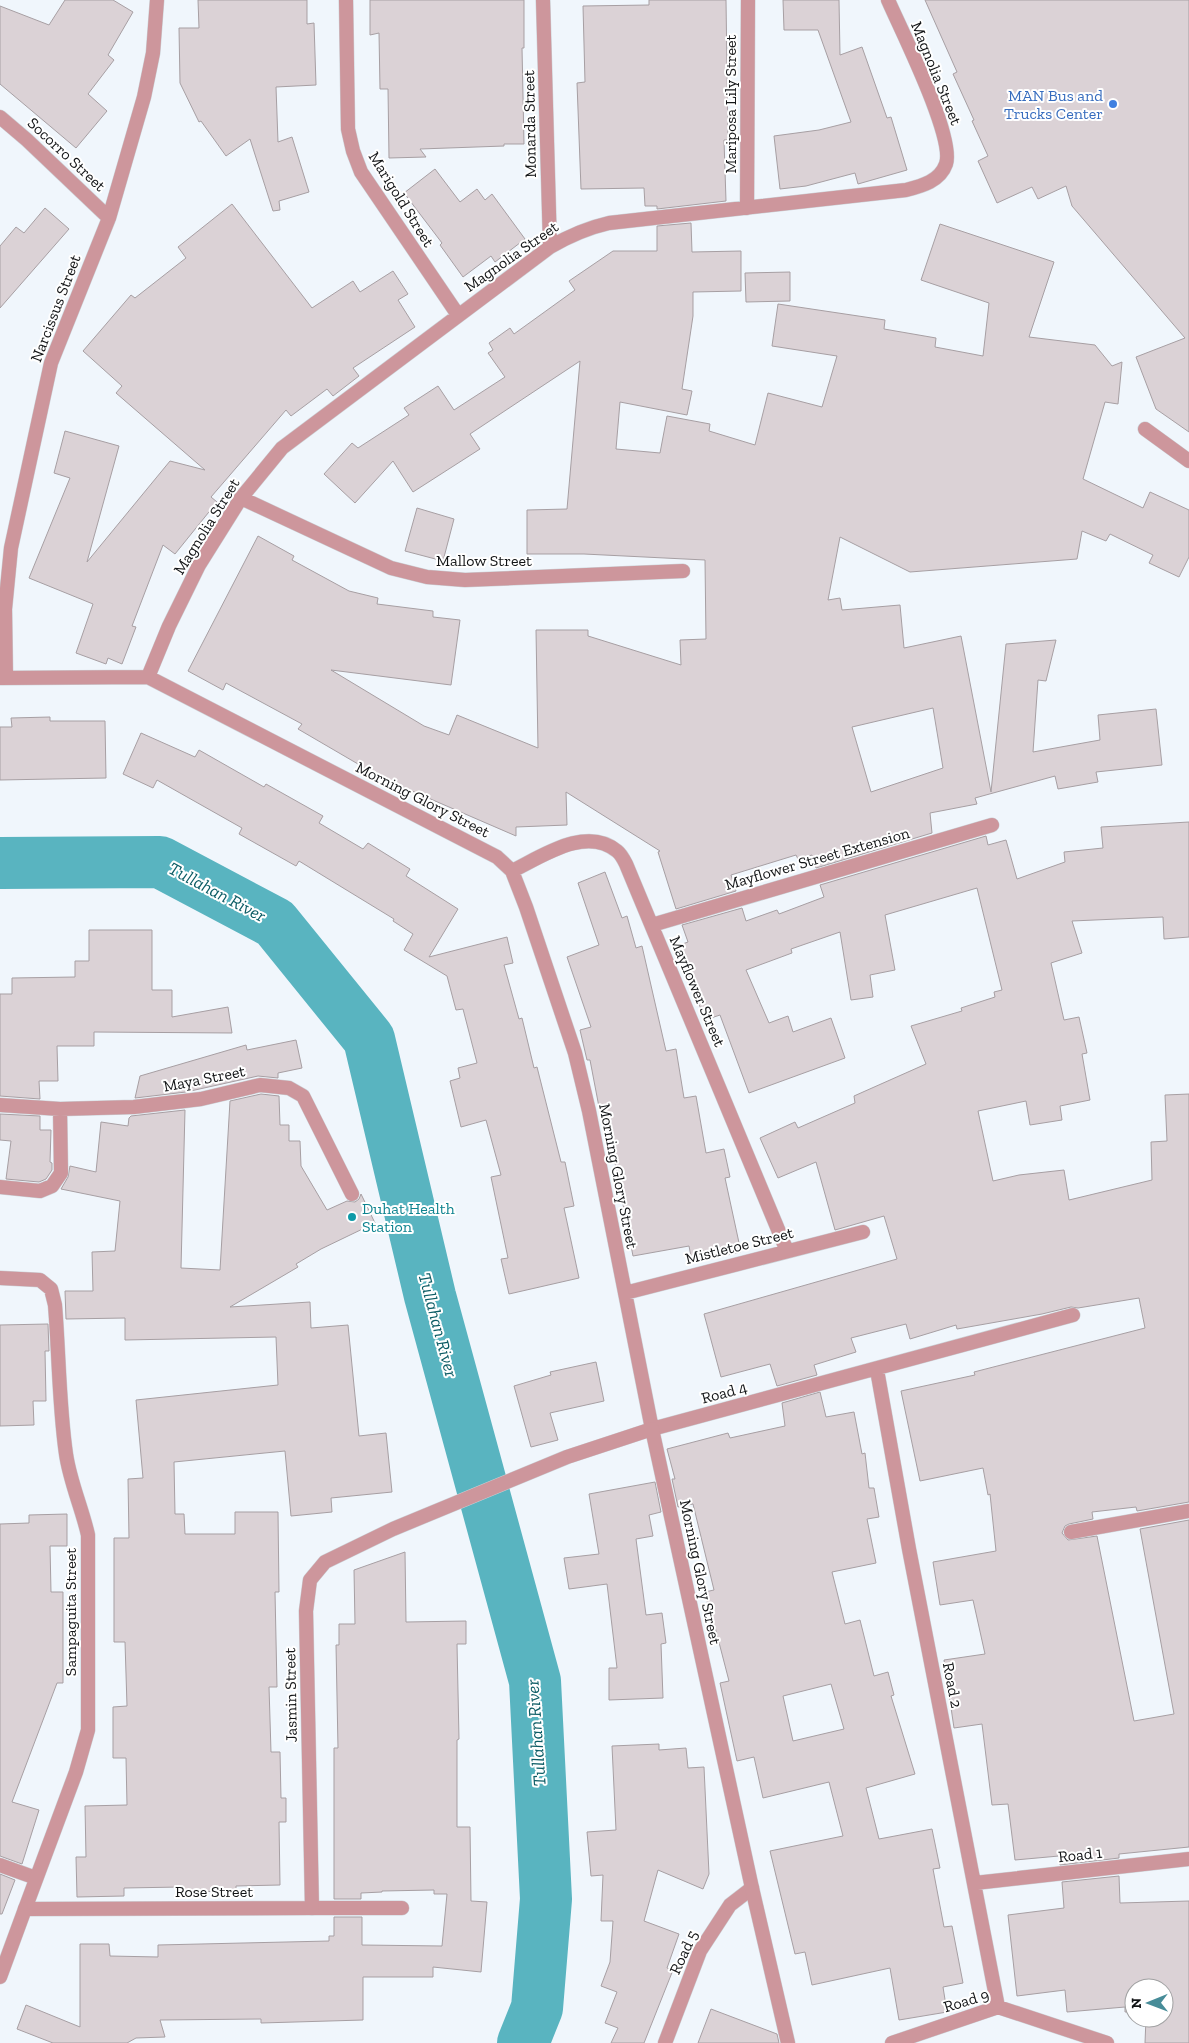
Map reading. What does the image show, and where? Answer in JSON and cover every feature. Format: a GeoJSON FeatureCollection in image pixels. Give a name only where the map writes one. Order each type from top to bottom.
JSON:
{"type":"FeatureCollection","features":[{"type":"Feature","properties":{"kind":"street","name":"Narcissus Street"},"geometry":{"type":"LineString","coordinates":[[3,678],[5,608],[11,548],[51,363],[109,218],[144,97],[153,53],[157,0]]}},
{"type":"Feature","properties":{"kind":"street","name":"Marigold Street"},"geometry":{"type":"LineString","coordinates":[[346,0],[348,129],[352,151],[361,172],[458,315]]}},
{"type":"Feature","properties":{"kind":"street","name":"Monarda Street"},"geometry":{"type":"LineString","coordinates":[[543,0],[550,247]]}},
{"type":"Feature","properties":{"kind":"street","name":"Mariposa Lily Street"},"geometry":{"type":"LineString","coordinates":[[747,208],[748,0]]}},
{"type":"Feature","properties":{"kind":"street","name":"Magnolia Street"},"geometry":{"type":"LineString","coordinates":[[148,677],[169,626],[199,565],[241,498],[282,448],[550,247],[570,235],[590,227],[609,223],[906,190],[924,185],[939,176],[946,163],[946,143],[940,124],[888,0]]}},
{"type":"Feature","properties":{"kind":"street","name":"Socorro Street"},"geometry":{"type":"LineString","coordinates":[[0,117],[109,218]]}},
{"type":"Feature","properties":{"kind":"street"},"geometry":{"type":"LineString","coordinates":[[1145,429],[1189,461]]}},
{"type":"Feature","properties":{"kind":"street","name":"Mallow Street"},"geometry":{"type":"LineString","coordinates":[[241,498],[391,568],[426,577],[465,580],[684,571]]}},
{"type":"Feature","properties":{"kind":"street","name":"Morning Glory Street"},"geometry":{"type":"LineString","coordinates":[[3,678],[148,677],[498,857],[512,872],[541,948],[575,1054],[589,1112],[652,1429],[752,1888],[788,2043]]}},
{"type":"Feature","properties":{"kind":"street","name":"Mayflower Street Extension"},"geometry":{"type":"LineString","coordinates":[[652,925],[992,825]]}},
{"type":"Feature","properties":{"kind":"street","name":"Mayflower Street"},"geometry":{"type":"LineString","coordinates":[[512,872],[561,847],[583,842],[600,842],[617,851],[626,864],[788,1251]]}},
{"type":"Feature","properties":{"kind":"street","name":"Maya Street"},"geometry":{"type":"LineString","coordinates":[[0,1105],[60,1109],[160,1105],[260,1085],[289,1088],[303,1096],[352,1194]]}},
{"type":"Feature","properties":{"kind":"street"},"geometry":{"type":"LineString","coordinates":[[0,1187],[40,1191],[52,1186],[61,1173],[60,1109]]}},
{"type":"Feature","properties":{"kind":"street","name":"Mistletoe Street"},"geometry":{"type":"LineString","coordinates":[[625,1292],[863,1232]]}},
{"type":"Feature","properties":{"kind":"street","name":"Sampaguita Street"},"geometry":{"type":"LineString","coordinates":[[0,1278],[40,1280],[51,1289],[55,1305],[66,1454],[72,1482],[83,1513],[88,1535],[88,1730],[76,1772],[0,1977]]}},
{"type":"Feature","properties":{"kind":"street","name":"Road 4"},"geometry":{"type":"LineString","coordinates":[[392,1529],[567,1457],[652,1429],[877,1370],[1073,1315]]}},
{"type":"Feature","properties":{"kind":"street","name":"Road 2"},"geometry":{"type":"LineString","coordinates":[[877,1370],[909,1549],[998,2007]]}},
{"type":"Feature","properties":{"kind":"street"},"geometry":{"type":"LineString","coordinates":[[1071,1532],[1189,1511]]}},
{"type":"Feature","properties":{"kind":"street","name":"Jasmin Street"},"geometry":{"type":"LineString","coordinates":[[312,1908],[306,1611],[310,1580],[325,1562],[392,1529]]}},
{"type":"Feature","properties":{"kind":"street","name":"Road 1"},"geometry":{"type":"LineString","coordinates":[[974,1883],[1189,1859]]}},
{"type":"Feature","properties":{"kind":"street"},"geometry":{"type":"LineString","coordinates":[[0,1865],[36,1878]]}},
{"type":"Feature","properties":{"kind":"street","name":"Road 5"},"geometry":{"type":"LineString","coordinates":[[665,2043],[700,1951],[730,1905],[752,1888]]}},
{"type":"Feature","properties":{"kind":"street","name":"Rose Street"},"geometry":{"type":"LineString","coordinates":[[25,1908],[402,1908]]}},
{"type":"Feature","properties":{"kind":"street","name":"Road 9"},"geometry":{"type":"LineString","coordinates":[[892,2043],[998,2007],[1107,2043]]}},
{"type":"Feature","properties":{"kind":"building"},"geometry":{"type":"Polygon","coordinates":[[[65,0],[113,0],[133,12],[108,55],[114,60],[88,94],[107,111],[76,148],[0,84],[0,6],[49,25],[65,0]]]}},
{"type":"Feature","properties":{"kind":"building"},"geometry":{"type":"Polygon","coordinates":[[[198,0],[307,0],[307,24],[314,23],[316,85],[276,87],[278,142],[292,137],[309,192],[279,201],[280,210],[273,211],[250,139],[226,156],[201,121],[199,122],[180,83],[179,28],[199,28],[198,0]]]}},
{"type":"Feature","properties":{"kind":"building"},"geometry":{"type":"Polygon","coordinates":[[[370,0],[524,0],[524,48],[522,48],[524,144],[420,149],[426,157],[389,158],[388,89],[380,89],[379,33],[370,35],[370,0]]]}},
{"type":"Feature","properties":{"kind":"building"},"geometry":{"type":"Polygon","coordinates":[[[649,0],[726,0],[728,140],[724,140],[726,201],[657,209],[657,206],[645,206],[644,188],[581,189],[577,83],[585,82],[583,6],[649,5],[649,0]]]}},
{"type":"Feature","properties":{"kind":"building"},"geometry":{"type":"Polygon","coordinates":[[[783,0],[839,0],[840,55],[862,47],[887,118],[891,117],[907,170],[858,184],[855,173],[806,186],[780,189],[774,136],[819,130],[851,122],[818,30],[784,30],[783,0]]]}},
{"type":"Feature","properties":{"kind":"building","name":"MAN Bus and Trucks Center"},"geometry":{"type":"Polygon","coordinates":[[[925,0],[1189,0],[1189,432],[1156,409],[1136,357],[1185,338],[1072,206],[1066,186],[1038,199],[1032,187],[997,203],[978,161],[988,156],[953,74],[957,72],[925,0]]]}},
{"type":"Feature","properties":{"kind":"building"},"geometry":{"type":"Polygon","coordinates":[[[435,169],[460,202],[477,189],[485,200],[492,194],[525,239],[495,262],[491,256],[463,277],[440,245],[442,243],[404,193],[435,169]]]}},
{"type":"Feature","properties":{"kind":"building"},"geometry":{"type":"Polygon","coordinates":[[[232,204],[312,308],[353,281],[360,292],[393,271],[408,294],[398,300],[415,327],[353,368],[359,376],[333,396],[327,389],[291,416],[286,410],[211,497],[217,502],[175,554],[163,545],[132,626],[136,627],[122,664],[108,658],[106,664],[76,653],[93,604],[29,578],[70,478],[54,473],[65,431],[119,446],[87,562],[170,461],[205,470],[116,393],[122,386],[83,351],[131,295],[135,298],[186,258],[178,247],[232,204]]]}},
{"type":"Feature","properties":{"kind":"building"},"geometry":{"type":"Polygon","coordinates":[[[45,208],[69,229],[0,308],[0,246],[16,227],[24,233],[45,208]]]}},
{"type":"Feature","properties":{"kind":"building"},"geometry":{"type":"Polygon","coordinates":[[[691,223],[692,252],[741,251],[741,291],[693,292],[693,316],[682,389],[692,391],[687,415],[620,402],[616,449],[660,453],[667,416],[710,424],[709,431],[755,445],[768,393],[822,407],[837,356],[772,346],[778,304],[885,320],[884,329],[936,338],[935,347],[983,356],[989,303],[921,280],[940,224],[1054,262],[1029,337],[1095,345],[1112,366],[1122,362],[1118,404],[1105,402],[1083,479],[1143,508],[1150,492],[1189,510],[1189,557],[1179,577],[1149,563],[1153,555],[1110,534],[1106,541],[1082,531],[1077,559],[910,572],[840,537],[828,600],[840,598],[842,610],[900,605],[904,648],[961,636],[991,792],[1006,644],[1056,640],[1046,681],[1038,680],[1033,752],[1100,740],[1098,715],[1156,709],[1162,765],[1096,772],[1098,782],[1058,789],[1055,776],[975,798],[977,804],[930,813],[932,833],[816,868],[812,855],[798,859],[796,855],[731,875],[736,891],[676,909],[658,852],[660,851],[566,792],[567,825],[516,827],[516,836],[382,778],[298,729],[302,724],[226,683],[223,690],[188,671],[258,536],[294,556],[292,560],[349,591],[378,598],[377,604],[433,611],[433,617],[460,620],[451,685],[331,670],[424,726],[449,735],[457,715],[538,748],[536,630],[588,630],[588,636],[681,665],[680,640],[706,639],[705,560],[584,554],[527,554],[527,510],[567,509],[580,361],[470,434],[480,449],[413,492],[393,461],[355,503],[324,474],[352,443],[358,448],[409,415],[404,408],[438,386],[454,410],[505,377],[488,353],[493,350],[489,343],[510,328],[514,334],[575,290],[569,281],[613,251],[657,251],[657,226],[691,223]],[[933,708],[852,727],[871,792],[943,768],[933,708]]]}},
{"type":"Feature","properties":{"kind":"building"},"geometry":{"type":"Polygon","coordinates":[[[790,272],[790,301],[746,302],[745,273],[790,272]]]}},
{"type":"Feature","properties":{"kind":"building"},"geometry":{"type":"Polygon","coordinates":[[[417,508],[454,519],[443,561],[405,551],[417,508]]]}},
{"type":"Feature","properties":{"kind":"building"},"geometry":{"type":"Polygon","coordinates":[[[50,717],[50,721],[105,721],[106,778],[0,780],[0,727],[12,727],[11,718],[50,717]]]}},
{"type":"Feature","properties":{"kind":"building"},"geometry":{"type":"Polygon","coordinates":[[[141,733],[195,757],[199,750],[264,787],[266,784],[323,816],[319,823],[363,849],[368,843],[410,869],[406,876],[458,909],[429,957],[507,937],[513,963],[504,965],[519,1019],[522,1018],[534,1068],[537,1067],[561,1162],[565,1162],[574,1206],[564,1208],[579,1278],[509,1294],[501,1259],[508,1258],[491,1177],[501,1175],[486,1120],[461,1127],[450,1081],[460,1078],[458,1068],[477,1063],[463,1009],[456,1010],[447,976],[404,950],[413,934],[393,921],[394,919],[299,861],[296,866],[239,834],[242,828],[157,780],[153,788],[123,774],[141,733]]]}},
{"type":"Feature","properties":{"kind":"building"},"geometry":{"type":"Polygon","coordinates":[[[1189,822],[1189,937],[1164,939],[1163,917],[1072,921],[1082,953],[1051,963],[1064,1020],[1079,1017],[1087,1053],[1082,1054],[1090,1100],[1060,1106],[1062,1120],[1030,1125],[1026,1101],[978,1111],[993,1181],[1019,1175],[1064,1170],[1069,1200],[1152,1180],[1151,1142],[1167,1141],[1165,1095],[1189,1094],[1189,1502],[1137,1511],[1136,1507],[1092,1512],[1093,1519],[1069,1524],[1065,1526],[1062,1533],[1068,1540],[1097,1536],[1134,1721],[1174,1714],[1140,1529],[1189,1520],[1189,1847],[1119,1854],[1119,1858],[1060,1865],[1059,1856],[1015,1860],[1008,1804],[992,1805],[982,1724],[954,1728],[944,1660],[985,1654],[973,1600],[940,1605],[933,1562],[996,1551],[990,1494],[988,1495],[983,1468],[920,1481],[901,1391],[975,1375],[974,1372],[1145,1328],[1139,1298],[1078,1308],[1071,1307],[957,1329],[956,1325],[910,1339],[906,1324],[851,1338],[856,1352],[814,1365],[817,1375],[777,1386],[770,1364],[721,1377],[704,1314],[897,1259],[884,1216],[835,1230],[816,1162],[778,1178],[760,1138],[795,1122],[798,1128],[855,1103],[854,1096],[926,1064],[911,1026],[962,1011],[961,1008],[995,997],[994,992],[1002,990],[977,888],[885,915],[895,970],[870,975],[873,997],[851,1000],[840,932],[791,949],[792,953],[746,970],[769,1023],[788,1016],[793,1032],[831,1018],[845,1058],[749,1093],[720,1015],[705,1020],[677,946],[688,942],[682,925],[742,908],[746,921],[777,910],[779,914],[824,897],[820,885],[986,836],[988,845],[1006,840],[1017,879],[1065,862],[1064,852],[1103,848],[1101,827],[1189,822]]]}},
{"type":"Feature","properties":{"kind":"building"},"geometry":{"type":"Polygon","coordinates":[[[605,872],[622,918],[627,916],[636,948],[642,946],[666,1051],[676,1049],[684,1098],[696,1096],[706,1153],[724,1149],[730,1177],[725,1178],[741,1252],[692,1262],[689,1246],[633,1256],[604,1106],[599,1107],[590,1060],[587,1060],[580,1030],[591,1027],[567,957],[599,945],[578,883],[605,872]]]}},
{"type":"Feature","properties":{"kind":"building"},"geometry":{"type":"Polygon","coordinates":[[[89,930],[152,930],[152,990],[172,990],[172,1017],[228,1007],[232,1033],[94,1032],[94,1046],[57,1046],[58,1081],[39,1081],[40,1099],[0,1096],[0,994],[12,994],[12,978],[75,977],[75,961],[89,961],[89,930]]]}},
{"type":"Feature","properties":{"kind":"building"},"geometry":{"type":"Polygon","coordinates":[[[296,1040],[302,1068],[278,1073],[278,1078],[258,1076],[186,1092],[135,1098],[140,1076],[246,1045],[247,1050],[296,1040]]]}},
{"type":"Feature","properties":{"kind":"building"},"geometry":{"type":"Polygon","coordinates":[[[261,1094],[279,1096],[280,1125],[289,1125],[289,1141],[300,1141],[301,1166],[327,1210],[347,1201],[355,1202],[361,1194],[375,1223],[321,1249],[296,1264],[298,1267],[230,1307],[310,1302],[311,1328],[348,1325],[359,1436],[386,1433],[392,1492],[331,1498],[332,1512],[291,1516],[285,1451],[174,1462],[175,1514],[184,1514],[185,1534],[235,1534],[235,1512],[278,1512],[279,1592],[275,1592],[277,1687],[269,1687],[271,1752],[280,1752],[281,1798],[286,1798],[286,1822],[279,1822],[280,1885],[236,1886],[236,1891],[181,1892],[181,1887],[124,1888],[124,1896],[77,1897],[76,1857],[86,1857],[85,1806],[127,1805],[126,1758],[113,1758],[113,1707],[127,1706],[125,1642],[114,1642],[114,1538],[129,1538],[128,1479],[143,1478],[136,1400],[278,1385],[276,1337],[125,1340],[125,1318],[66,1319],[65,1291],[93,1291],[92,1252],[115,1251],[120,1201],[61,1189],[68,1177],[70,1166],[96,1172],[101,1122],[128,1126],[131,1116],[185,1110],[181,1268],[220,1270],[230,1101],[261,1094]]]}},
{"type":"Feature","properties":{"kind":"building"},"geometry":{"type":"Polygon","coordinates":[[[0,1114],[40,1116],[40,1130],[51,1130],[50,1162],[52,1163],[52,1170],[46,1179],[39,1182],[6,1179],[11,1141],[0,1140],[0,1114]]]}},
{"type":"Feature","properties":{"kind":"building"},"geometry":{"type":"Polygon","coordinates":[[[48,1324],[49,1351],[45,1351],[46,1401],[33,1401],[34,1425],[0,1426],[0,1325],[48,1324]]]}},
{"type":"Feature","properties":{"kind":"building"},"geometry":{"type":"Polygon","coordinates":[[[596,1362],[604,1401],[550,1413],[558,1440],[531,1447],[514,1386],[551,1375],[550,1372],[596,1362]]]}},
{"type":"Feature","properties":{"kind":"building"},"geometry":{"type":"Polygon","coordinates":[[[820,1392],[826,1417],[854,1412],[862,1454],[865,1453],[869,1488],[874,1488],[879,1517],[867,1519],[876,1563],[832,1572],[845,1624],[860,1620],[874,1676],[888,1672],[894,1695],[891,1696],[915,1774],[866,1788],[879,1839],[932,1829],[940,1868],[933,1869],[944,1927],[952,1926],[963,1983],[943,1987],[947,2012],[899,2020],[890,1968],[812,1985],[805,1952],[795,1954],[770,1851],[843,1836],[829,1782],[763,1798],[754,1757],[737,1761],[720,1683],[729,1681],[715,1627],[713,1628],[705,1592],[714,1590],[693,1504],[678,1507],[672,1479],[675,1479],[667,1449],[728,1433],[730,1438],[785,1426],[782,1403],[820,1392]],[[831,1684],[783,1696],[793,1741],[844,1729],[831,1684]]]}},
{"type":"Feature","properties":{"kind":"building"},"geometry":{"type":"Polygon","coordinates":[[[655,1482],[661,1512],[649,1515],[653,1536],[636,1539],[646,1615],[662,1613],[666,1643],[661,1644],[663,1698],[609,1700],[609,1668],[617,1668],[607,1584],[569,1589],[564,1558],[599,1554],[589,1494],[655,1482]]]}},
{"type":"Feature","properties":{"kind":"building"},"geometry":{"type":"Polygon","coordinates":[[[67,1514],[67,1546],[50,1546],[51,1592],[63,1592],[63,1683],[57,1683],[12,1802],[39,1810],[22,1864],[0,1856],[0,1524],[29,1523],[29,1515],[67,1514]]]}},
{"type":"Feature","properties":{"kind":"building"},"geometry":{"type":"Polygon","coordinates":[[[405,1552],[406,1622],[466,1621],[466,1644],[457,1644],[459,1739],[457,1740],[457,1827],[470,1827],[471,1901],[487,1902],[481,1972],[433,1967],[433,1977],[363,1977],[363,2020],[261,2023],[261,2019],[160,2020],[165,2037],[136,2038],[127,2043],[53,2043],[17,2029],[26,2005],[80,2027],[80,1944],[109,1944],[110,1956],[158,1957],[158,1945],[329,1941],[329,1936],[334,1936],[334,1917],[362,1917],[362,1945],[442,1946],[447,1894],[434,1894],[434,1890],[382,1891],[361,1893],[361,1899],[334,1899],[334,1748],[338,1748],[336,1645],[339,1645],[339,1624],[355,1624],[354,1570],[405,1552]]]}},
{"type":"Feature","properties":{"kind":"building"},"geometry":{"type":"Polygon","coordinates":[[[659,1744],[659,1750],[686,1748],[688,1768],[704,1767],[709,1874],[703,1889],[658,1870],[644,1921],[679,1934],[667,1968],[673,1970],[644,2043],[611,2043],[618,2028],[605,2023],[617,1992],[601,1986],[610,1962],[613,1921],[601,1921],[603,1875],[591,1876],[587,1832],[616,1830],[612,1746],[659,1744]]]}},
{"type":"Feature","properties":{"kind":"building"},"geometry":{"type":"Polygon","coordinates":[[[0,1874],[15,1880],[2,1914],[0,1914],[0,1874]]]}},
{"type":"Feature","properties":{"kind":"building"},"geometry":{"type":"Polygon","coordinates":[[[1119,1876],[1120,1903],[1189,1901],[1189,2043],[1145,2043],[1146,2028],[1174,2028],[1174,1978],[1124,1978],[1124,2007],[1067,2012],[1065,1990],[1017,1996],[1008,1915],[1064,1908],[1062,1882],[1119,1876]]]}},
{"type":"Feature","properties":{"kind":"building"},"geometry":{"type":"Polygon","coordinates":[[[711,2009],[777,2034],[779,2043],[698,2043],[711,2009]]]}},
{"type":"Feature","properties":{"kind":"waterway","name":"Tullahan River"},"geometry":{"type":"LineString","coordinates":[[0,863],[160,862],[275,923],[369,1039],[430,1296],[535,1681],[546,1899],[537,2008],[523,2043]]}},
{"type":"Feature","properties":{"kind":"place","name":"MAN Bus and Trucks Center"},"geometry":{"type":"Point","coordinates":[1113,104]}},
{"type":"Feature","properties":{"kind":"place","name":"Duhat Health Station"},"geometry":{"type":"Point","coordinates":[352,1217]}}]}
